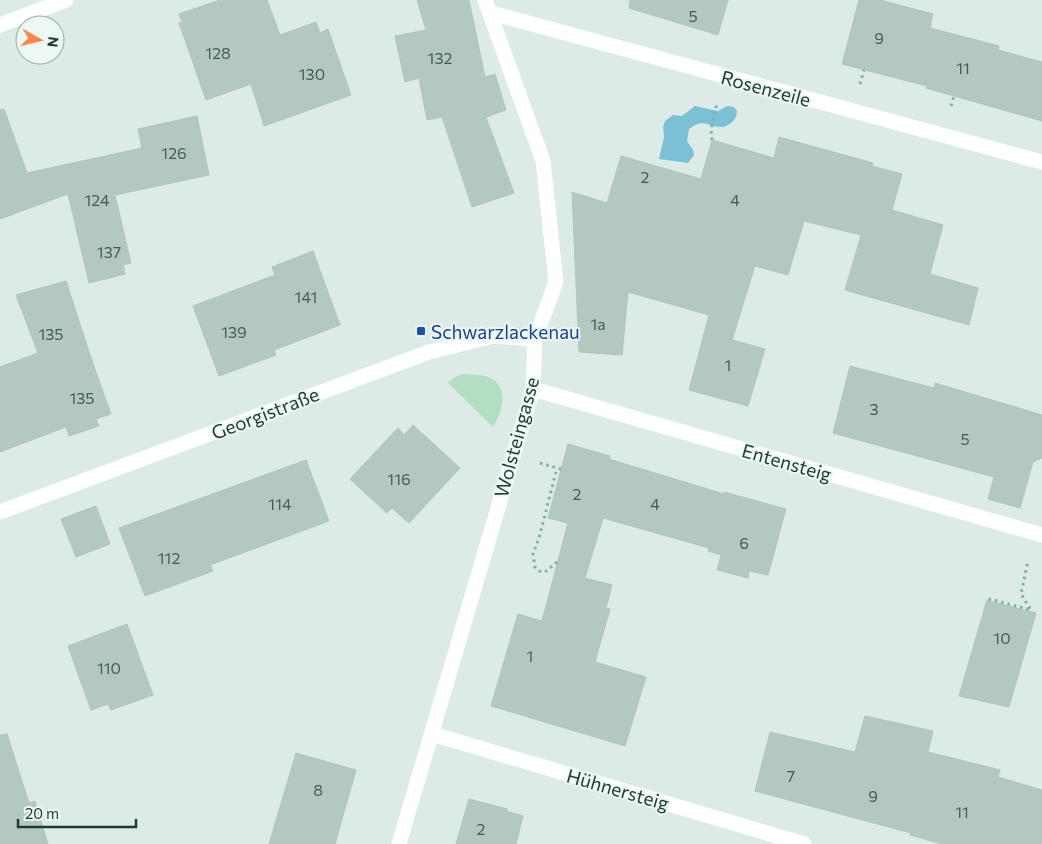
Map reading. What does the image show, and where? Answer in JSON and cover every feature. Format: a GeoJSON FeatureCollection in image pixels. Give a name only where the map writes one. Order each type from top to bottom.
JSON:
{"type":"FeatureCollection","features":[{"type":"Feature","properties":{"kind":"street"},"geometry":{"type":"LineString","coordinates":[[0,25],[66,0]]}},
{"type":"Feature","properties":{"kind":"street","name":"Rosenzeile"},"geometry":{"type":"LineString","coordinates":[[488,7],[1042,162]]}},
{"type":"Feature","properties":{"kind":"street","name":"Wolsteingasse"},"geometry":{"type":"LineString","coordinates":[[399,844],[533,388],[535,339],[556,282],[543,161],[488,7]]}},
{"type":"Feature","properties":{"kind":"street","name":"Georgistraße"},"geometry":{"type":"LineString","coordinates":[[0,512],[430,352],[494,336],[535,339]]}},
{"type":"Feature","properties":{"kind":"street","name":"Entensteig"},"geometry":{"type":"LineString","coordinates":[[533,388],[1038,534]]}},
{"type":"Feature","properties":{"kind":"street","name":"Hühnersteig"},"geometry":{"type":"LineString","coordinates":[[432,734],[804,844]]}},
{"type":"Feature","properties":{"kind":"path"},"geometry":{"type":"LineString","coordinates":[[951,106],[954,96]]}},
{"type":"Feature","properties":{"kind":"path"},"geometry":{"type":"LineString","coordinates":[[712,140],[711,129],[716,108]]}},
{"type":"Feature","properties":{"kind":"path"},"geometry":{"type":"LineString","coordinates":[[556,562],[545,572],[539,571],[535,567],[533,554],[557,468]]}},
{"type":"Feature","properties":{"kind":"path"},"geometry":{"type":"LineString","coordinates":[[989,600],[990,598],[1032,610],[1020,594],[1038,534]]}},
{"type":"Feature","properties":{"kind":"green space"},"geometry":{"type":"Polygon","coordinates":[[[462,374],[487,377],[496,382],[500,387],[502,394],[501,408],[493,427],[448,383],[462,374]]]}},
{"type":"Feature","properties":{"kind":"water"},"geometry":{"type":"Polygon","coordinates":[[[695,106],[718,111],[727,106],[734,107],[737,111],[736,117],[724,127],[703,123],[689,129],[687,141],[694,155],[688,163],[659,159],[664,137],[663,127],[665,121],[673,115],[682,116],[695,106]]]}},
{"type":"Feature","properties":{"kind":"building"},"geometry":{"type":"Polygon","coordinates":[[[220,0],[267,0],[280,35],[316,22],[320,33],[328,29],[351,95],[264,126],[251,84],[206,100],[179,23],[182,22],[179,14],[220,0]]]}},
{"type":"Feature","properties":{"kind":"building"},"geometry":{"type":"Polygon","coordinates":[[[417,0],[469,0],[485,77],[495,74],[506,110],[486,117],[514,193],[472,207],[442,117],[427,120],[419,78],[405,82],[395,36],[426,30],[417,0]]]}},
{"type":"Feature","properties":{"kind":"building"},"geometry":{"type":"Polygon","coordinates":[[[630,0],[728,0],[718,35],[629,8],[630,0]]]}},
{"type":"Feature","properties":{"kind":"building"},"geometry":{"type":"Polygon","coordinates":[[[859,0],[880,0],[933,14],[930,28],[999,46],[998,50],[1042,62],[1042,121],[926,88],[927,86],[842,64],[859,0]]]}},
{"type":"Feature","properties":{"kind":"building"},"geometry":{"type":"Polygon","coordinates":[[[4,109],[27,173],[142,148],[138,129],[197,116],[209,175],[115,195],[131,263],[123,265],[125,274],[89,283],[68,194],[0,219],[0,110],[4,109]]]}},
{"type":"Feature","properties":{"kind":"building"},"geometry":{"type":"Polygon","coordinates":[[[779,137],[873,163],[872,166],[902,174],[892,210],[943,225],[930,274],[978,288],[969,325],[845,290],[861,235],[804,221],[788,275],[755,266],[732,340],[765,349],[748,406],[689,390],[709,315],[628,292],[622,355],[579,352],[572,192],[607,203],[621,156],[701,179],[712,140],[774,158],[779,137]]]}},
{"type":"Feature","properties":{"kind":"building"},"geometry":{"type":"Polygon","coordinates":[[[313,251],[340,325],[274,350],[276,355],[219,376],[193,306],[275,275],[272,267],[313,251]]]}},
{"type":"Feature","properties":{"kind":"building"},"geometry":{"type":"Polygon","coordinates":[[[66,281],[111,414],[96,419],[99,426],[69,436],[66,427],[0,452],[0,367],[38,353],[16,295],[66,281]]]}},
{"type":"Feature","properties":{"kind":"building"},"geometry":{"type":"Polygon","coordinates":[[[850,366],[934,388],[935,383],[1042,415],[1042,458],[1033,462],[1020,508],[988,499],[994,477],[833,433],[850,366]]]}},
{"type":"Feature","properties":{"kind":"building"},"geometry":{"type":"Polygon","coordinates":[[[413,425],[460,468],[409,523],[392,508],[387,513],[350,479],[398,428],[404,435],[413,425]]]}},
{"type":"Feature","properties":{"kind":"building"},"geometry":{"type":"Polygon","coordinates":[[[568,444],[610,456],[609,459],[724,494],[724,492],[786,509],[768,575],[749,571],[748,578],[717,570],[721,555],[708,551],[709,548],[603,518],[585,578],[612,585],[606,608],[610,609],[595,662],[646,677],[625,746],[491,706],[518,614],[542,621],[568,523],[548,518],[568,444]]]}},
{"type":"Feature","properties":{"kind":"building"},"geometry":{"type":"Polygon","coordinates":[[[306,460],[329,521],[210,565],[213,571],[145,596],[119,528],[306,460]]]}},
{"type":"Feature","properties":{"kind":"building"},"geometry":{"type":"Polygon","coordinates":[[[96,506],[110,544],[76,557],[61,519],[96,506]]]}},
{"type":"Feature","properties":{"kind":"building"},"geometry":{"type":"Polygon","coordinates":[[[987,600],[1036,613],[1009,707],[959,696],[987,600]]]}},
{"type":"Feature","properties":{"kind":"building"},"geometry":{"type":"Polygon","coordinates":[[[127,624],[153,695],[111,710],[108,704],[91,710],[68,646],[127,624]]]}},
{"type":"Feature","properties":{"kind":"building"},"geometry":{"type":"Polygon","coordinates":[[[865,716],[933,731],[928,752],[1000,770],[998,777],[1042,790],[1042,844],[942,844],[910,835],[911,833],[755,791],[770,732],[855,752],[865,716]]]}},
{"type":"Feature","properties":{"kind":"building"},"geometry":{"type":"Polygon","coordinates":[[[7,734],[29,803],[35,801],[48,844],[0,844],[0,735],[7,734]]]}},
{"type":"Feature","properties":{"kind":"building"},"geometry":{"type":"Polygon","coordinates":[[[296,753],[356,770],[335,844],[269,844],[296,753]]]}},
{"type":"Feature","properties":{"kind":"building"},"geometry":{"type":"Polygon","coordinates":[[[469,799],[507,809],[506,811],[523,816],[516,844],[456,844],[469,799]]]}},
{"type":"Feature","properties":{"kind":"place","name":"Schwarzlackenau"},"geometry":{"type":"Point","coordinates":[421,331]}}]}
